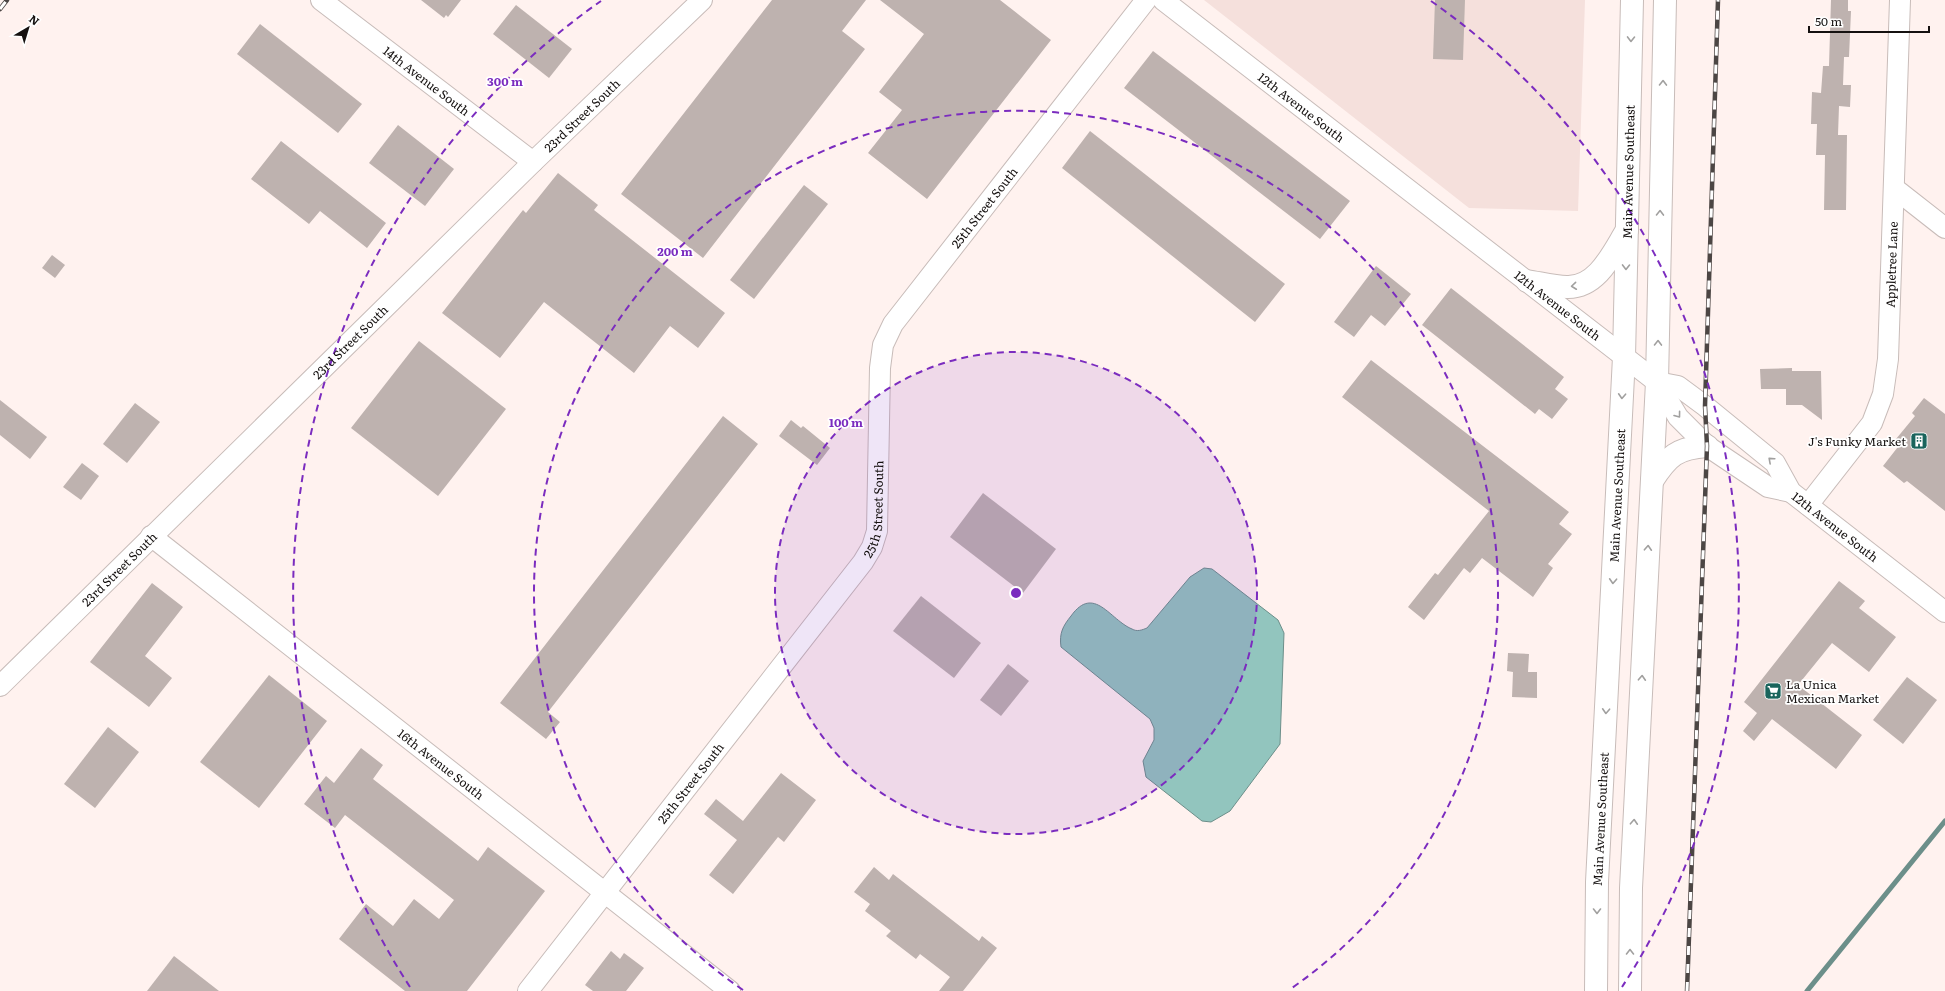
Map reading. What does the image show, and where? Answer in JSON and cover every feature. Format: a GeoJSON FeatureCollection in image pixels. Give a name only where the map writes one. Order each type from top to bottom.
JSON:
{"type":"FeatureCollection","features":[{"type":"Feature","properties":{"kind":"main road","name":"Main Avenue Southeast"},"geometry":{"type":"LineString","coordinates":[[1596,991],[1597,882],[1624,357],[1632,0]]}},
{"type":"Feature","properties":{"kind":"main road"},"geometry":{"type":"LineString","coordinates":[[1630,991],[1631,888],[1657,382],[1665,0]]}},
{"type":"Feature","properties":{"kind":"main road"},"geometry":{"type":"LineString","coordinates":[[1527,281],[1567,287],[1582,286],[1602,270],[1627,230]]}},
{"type":"Feature","properties":{"kind":"main road"},"geometry":{"type":"LineString","coordinates":[[1652,481],[1665,461],[1679,452],[1694,447],[1708,446]]}},
{"type":"Feature","properties":{"kind":"street","name":"14th Avenue South"},"geometry":{"type":"LineString","coordinates":[[321,0],[533,162]]}},
{"type":"Feature","properties":{"kind":"street","name":"23rd Street South"},"geometry":{"type":"LineString","coordinates":[[0,686],[533,162],[702,0]]}},
{"type":"Feature","properties":{"kind":"street","name":"25th Street South"},"geometry":{"type":"LineString","coordinates":[[528,991],[864,562],[872,547],[877,531],[880,368],[883,346],[893,324],[1146,0]]}},
{"type":"Feature","properties":{"kind":"street","name":"12th Avenue South"},"geometry":{"type":"LineString","coordinates":[[1163,0],[1657,382],[1678,386],[1775,463],[1791,492],[1945,612]]}},
{"type":"Feature","properties":{"kind":"street","name":"Appletree Lane"},"geometry":{"type":"LineString","coordinates":[[1808,505],[1872,423],[1883,394],[1888,359],[1900,0]]}},
{"type":"Feature","properties":{"kind":"street"},"geometry":{"type":"LineString","coordinates":[[1894,188],[1945,228]]}},
{"type":"Feature","properties":{"kind":"street"},"geometry":{"type":"LineString","coordinates":[[1657,382],[1678,417],[1708,446],[1768,487],[1791,492]]}},
{"type":"Feature","properties":{"kind":"street","name":"16th Avenue South"},"geometry":{"type":"LineString","coordinates":[[151,536],[730,991]]}},
{"type":"Feature","properties":{"kind":"shaded area"},"geometry":{"type":"Polygon","coordinates":[[[1204,0],[1585,0],[1578,211],[1469,208],[1204,0]]]}},
{"type":"Feature","properties":{"kind":"water"},"geometry":{"type":"Polygon","coordinates":[[[1204,568],[1212,569],[1278,620],[1284,633],[1280,744],[1230,811],[1211,822],[1202,821],[1146,777],[1143,761],[1154,740],[1154,728],[1150,719],[1061,647],[1062,630],[1079,607],[1087,603],[1095,604],[1102,607],[1124,625],[1134,630],[1147,628],[1190,577],[1204,568]]]}},
{"type":"Feature","properties":{"kind":"building"},"geometry":{"type":"Polygon","coordinates":[[[421,0],[461,0],[448,17],[446,15],[444,18],[421,0]]]}},
{"type":"Feature","properties":{"kind":"building"},"geometry":{"type":"Polygon","coordinates":[[[772,0],[866,0],[842,31],[865,49],[703,258],[621,194],[772,0]]]}},
{"type":"Feature","properties":{"kind":"building"},"geometry":{"type":"Polygon","coordinates":[[[880,0],[1000,0],[1051,40],[927,199],[868,153],[902,110],[879,92],[924,34],[880,0]]]}},
{"type":"Feature","properties":{"kind":"building"},"geometry":{"type":"Polygon","coordinates":[[[1435,0],[1465,0],[1463,60],[1433,59],[1435,0]]]}},
{"type":"Feature","properties":{"kind":"building"},"geometry":{"type":"Polygon","coordinates":[[[1831,0],[1848,0],[1848,11],[1851,11],[1849,57],[1844,57],[1843,85],[1851,85],[1850,107],[1839,106],[1838,135],[1847,135],[1846,210],[1824,210],[1825,155],[1816,155],[1817,124],[1811,124],[1812,92],[1821,93],[1823,66],[1829,66],[1831,0]]]}},
{"type":"Feature","properties":{"kind":"building"},"geometry":{"type":"Polygon","coordinates":[[[516,5],[572,49],[549,78],[493,34],[516,5]]]}},
{"type":"Feature","properties":{"kind":"building"},"geometry":{"type":"Polygon","coordinates":[[[260,24],[362,104],[338,133],[237,54],[260,24]]]}},
{"type":"Feature","properties":{"kind":"building"},"geometry":{"type":"Polygon","coordinates":[[[1153,51],[1350,201],[1320,239],[1124,88],[1153,51]]]}},
{"type":"Feature","properties":{"kind":"building"},"geometry":{"type":"Polygon","coordinates":[[[398,125],[454,169],[425,206],[369,163],[398,125]]]}},
{"type":"Feature","properties":{"kind":"building"},"geometry":{"type":"Polygon","coordinates":[[[1090,131],[1285,284],[1255,322],[1062,168],[1090,131]]]}},
{"type":"Feature","properties":{"kind":"building"},"geometry":{"type":"Polygon","coordinates":[[[281,141],[386,223],[367,248],[320,211],[309,224],[251,179],[281,141]]]}},
{"type":"Feature","properties":{"kind":"building"},"geometry":{"type":"Polygon","coordinates":[[[558,173],[598,205],[594,210],[725,313],[698,348],[670,326],[634,373],[544,302],[500,358],[442,313],[523,210],[526,213],[558,173]]]}},
{"type":"Feature","properties":{"kind":"building"},"geometry":{"type":"Polygon","coordinates":[[[804,185],[828,204],[754,299],[730,280],[804,185]]]}},
{"type":"Feature","properties":{"kind":"building"},"geometry":{"type":"Polygon","coordinates":[[[52,255],[65,265],[55,278],[42,268],[52,255]]]}},
{"type":"Feature","properties":{"kind":"building"},"geometry":{"type":"Polygon","coordinates":[[[1376,266],[1411,294],[1385,326],[1371,315],[1354,337],[1334,322],[1376,266]]]}},
{"type":"Feature","properties":{"kind":"building"},"geometry":{"type":"Polygon","coordinates":[[[1451,288],[1564,377],[1555,389],[1568,399],[1552,419],[1539,409],[1535,414],[1422,325],[1451,288]]]}},
{"type":"Feature","properties":{"kind":"building"},"geometry":{"type":"Polygon","coordinates":[[[419,341],[506,409],[438,496],[351,428],[419,341]]]}},
{"type":"Feature","properties":{"kind":"building"},"geometry":{"type":"Polygon","coordinates":[[[1371,360],[1569,512],[1559,524],[1572,534],[1548,564],[1553,568],[1533,597],[1482,558],[1470,573],[1464,568],[1424,620],[1408,607],[1435,573],[1438,575],[1489,511],[1342,397],[1371,360]]]}},
{"type":"Feature","properties":{"kind":"building"},"geometry":{"type":"Polygon","coordinates":[[[1792,368],[1792,371],[1821,371],[1822,420],[1802,405],[1786,405],[1786,389],[1761,389],[1760,369],[1792,368]]]}},
{"type":"Feature","properties":{"kind":"building"},"geometry":{"type":"Polygon","coordinates":[[[1924,398],[1945,414],[1945,511],[1907,481],[1904,483],[1883,466],[1901,443],[1896,439],[1915,416],[1912,413],[1924,398]]]}},
{"type":"Feature","properties":{"kind":"building"},"geometry":{"type":"Polygon","coordinates":[[[0,400],[47,437],[30,459],[0,435],[0,400]]]}},
{"type":"Feature","properties":{"kind":"building"},"geometry":{"type":"Polygon","coordinates":[[[135,403],[160,422],[127,463],[103,444],[135,403]]]}},
{"type":"Feature","properties":{"kind":"building"},"geometry":{"type":"Polygon","coordinates":[[[723,416],[758,444],[548,712],[560,722],[546,739],[500,703],[723,416]]]}},
{"type":"Feature","properties":{"kind":"building"},"geometry":{"type":"Polygon","coordinates":[[[791,420],[801,428],[803,426],[830,448],[817,465],[779,436],[791,420]]]}},
{"type":"Feature","properties":{"kind":"building"},"geometry":{"type":"Polygon","coordinates":[[[82,463],[99,476],[81,500],[63,487],[82,463]]]}},
{"type":"Feature","properties":{"kind":"building"},"geometry":{"type":"Polygon","coordinates":[[[983,493],[1056,549],[1023,593],[950,537],[983,493]]]}},
{"type":"Feature","properties":{"kind":"building"},"geometry":{"type":"Polygon","coordinates":[[[1839,581],[1865,601],[1859,608],[1896,637],[1869,672],[1832,643],[1798,685],[1862,735],[1836,769],[1772,719],[1754,741],[1743,731],[1757,713],[1744,702],[1839,581]]]}},
{"type":"Feature","properties":{"kind":"building"},"geometry":{"type":"Polygon","coordinates":[[[152,583],[183,607],[145,656],[172,678],[149,707],[90,662],[152,583]]]}},
{"type":"Feature","properties":{"kind":"building"},"geometry":{"type":"Polygon","coordinates":[[[921,596],[981,643],[954,678],[893,631],[921,596]]]}},
{"type":"Feature","properties":{"kind":"building"},"geometry":{"type":"Polygon","coordinates":[[[1508,653],[1529,654],[1528,672],[1537,672],[1537,698],[1512,697],[1513,672],[1507,671],[1508,653]]]}},
{"type":"Feature","properties":{"kind":"building"},"geometry":{"type":"Polygon","coordinates":[[[1008,664],[1029,681],[1001,716],[980,700],[1008,664]]]}},
{"type":"Feature","properties":{"kind":"building"},"geometry":{"type":"Polygon","coordinates":[[[269,675],[327,721],[259,808],[200,762],[269,675]]]}},
{"type":"Feature","properties":{"kind":"building"},"geometry":{"type":"Polygon","coordinates":[[[1907,677],[1937,700],[1903,744],[1873,720],[1907,677]]]}},
{"type":"Feature","properties":{"kind":"building"},"geometry":{"type":"Polygon","coordinates":[[[108,727],[139,752],[95,808],[64,784],[108,727]]]}},
{"type":"Feature","properties":{"kind":"building"},"geometry":{"type":"Polygon","coordinates":[[[361,748],[383,765],[373,779],[478,861],[488,847],[545,891],[467,991],[405,991],[339,939],[366,904],[393,926],[414,899],[439,919],[454,900],[345,815],[335,828],[304,804],[326,776],[334,783],[361,748]]]}},
{"type":"Feature","properties":{"kind":"building"},"geometry":{"type":"Polygon","coordinates":[[[781,773],[816,800],[784,842],[778,837],[733,894],[709,875],[737,840],[704,814],[716,799],[743,821],[781,773]]]}},
{"type":"Feature","properties":{"kind":"building"},"geometry":{"type":"Polygon","coordinates":[[[874,867],[889,880],[893,874],[979,941],[982,936],[997,948],[963,991],[939,991],[950,977],[920,954],[916,959],[886,936],[891,931],[865,911],[870,904],[854,892],[874,867]]]}},
{"type":"Feature","properties":{"kind":"building"},"geometry":{"type":"Polygon","coordinates":[[[611,951],[620,959],[624,953],[644,968],[626,991],[593,991],[585,985],[611,951]]]}},
{"type":"Feature","properties":{"kind":"building"},"geometry":{"type":"Polygon","coordinates":[[[174,956],[219,991],[147,991],[174,956]]]}},
{"type":"Feature","properties":{"kind":"waterway"},"geometry":{"type":"LineString","coordinates":[[1807,991],[1945,821]]}},
{"type":"Feature","properties":{"kind":"railway"},"geometry":{"type":"LineString","coordinates":[[0,9],[7,0]]}},
{"type":"Feature","properties":{"kind":"railway"},"geometry":{"type":"LineString","coordinates":[[1687,991],[1707,446],[1705,406],[1718,0]]}},
{"type":"Feature","properties":{"kind":"place","name":"J's Funky Market"},"geometry":{"type":"Point","coordinates":[1919,441]}},
{"type":"Feature","properties":{"kind":"place","name":"La Unica Mexican Market"},"geometry":{"type":"Point","coordinates":[1773,691]}}]}
